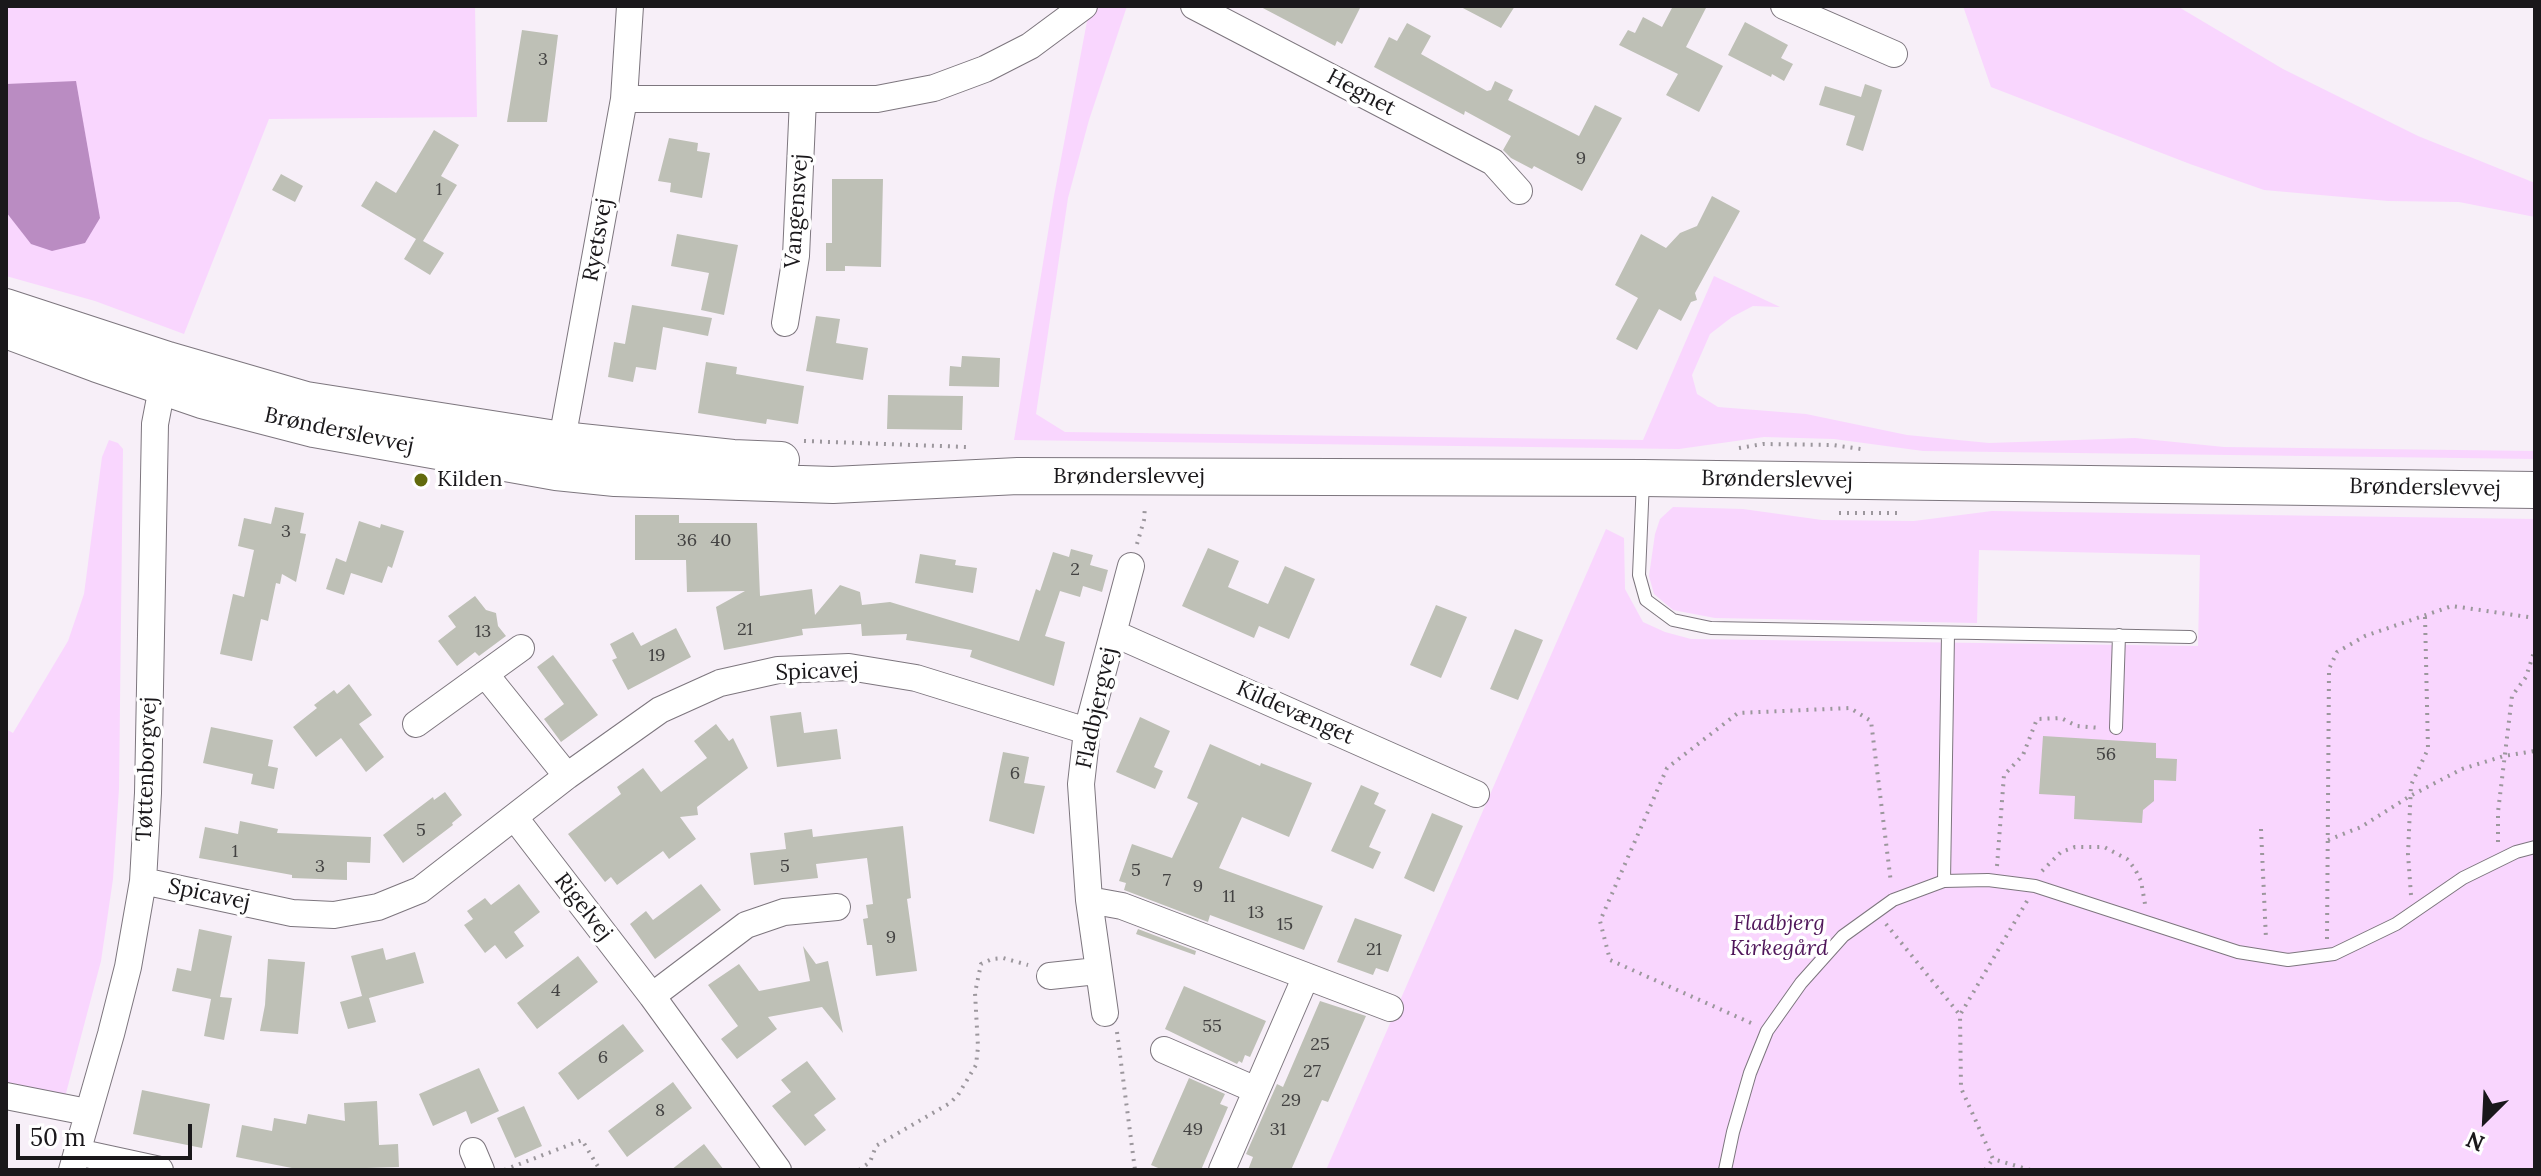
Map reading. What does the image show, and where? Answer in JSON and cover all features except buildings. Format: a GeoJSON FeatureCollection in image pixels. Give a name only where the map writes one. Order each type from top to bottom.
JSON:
{"type":"FeatureCollection","features":[{"type":"Feature","properties":{"kind":"main road","name":"Brønderslevvej"},"geometry":{"type":"LineString","coordinates":[[6,307],[165,373]]}},
{"type":"Feature","properties":{"kind":"main road","name":"Brønderslevvej"},"geometry":{"type":"LineString","coordinates":[[6,330],[165,373],[306,400],[559,456],[827,462],[1018,476],[1643,478],[2535,490]]}},
{"type":"Feature","properties":{"kind":"street","name":"Ryetsvej"},"geometry":{"type":"LineString","coordinates":[[559,456],[624,99],[630,6]]}},
{"type":"Feature","properties":{"kind":"street"},"geometry":{"type":"LineString","coordinates":[[624,99],[877,99],[934,88],[985,69],[1030,46],[1084,6]]}},
{"type":"Feature","properties":{"kind":"street","name":"Hegnet"},"geometry":{"type":"LineString","coordinates":[[1194,6],[1493,162],[1519,191]]}},
{"type":"Feature","properties":{"kind":"street"},"geometry":{"type":"LineString","coordinates":[[1784,6],[1894,54]]}},
{"type":"Feature","properties":{"kind":"street","name":"Vangensvej"},"geometry":{"type":"LineString","coordinates":[[785,323],[796,256],[803,99]]}},
{"type":"Feature","properties":{"kind":"street","name":"Tøttenborgvej"},"geometry":{"type":"LineString","coordinates":[[75,1161],[121,994],[143,881],[148,793],[155,424],[165,373]]}},
{"type":"Feature","properties":{"kind":"street","name":"Fladbjergvej"},"geometry":{"type":"LineString","coordinates":[[1105,1013],[1089,900],[1081,784],[1087,731],[1131,566]]}},
{"type":"Feature","properties":{"kind":"street","name":"Kildevænget"},"geometry":{"type":"LineString","coordinates":[[1113,633],[1476,794]]}},
{"type":"Feature","properties":{"kind":"street"},"geometry":{"type":"LineString","coordinates":[[416,724],[521,648]]}},
{"type":"Feature","properties":{"kind":"street","name":"Spicavej"},"geometry":{"type":"LineString","coordinates":[[143,881],[292,913],[334,915],[378,907],[420,890],[567,776],[660,710],[720,683],[778,670],[849,667],[916,678],[1087,731]]}},
{"type":"Feature","properties":{"kind":"street"},"geometry":{"type":"LineString","coordinates":[[485,674],[567,776]]}},
{"type":"Feature","properties":{"kind":"street","name":"Rigelvej"},"geometry":{"type":"LineString","coordinates":[[515,818],[652,996],[778,1170]]}},
{"type":"Feature","properties":{"kind":"street"},"geometry":{"type":"LineString","coordinates":[[1089,900],[1122,906],[1390,1008]]}},
{"type":"Feature","properties":{"kind":"street"},"geometry":{"type":"LineString","coordinates":[[652,996],[746,925],[784,912],[837,907]]}},
{"type":"Feature","properties":{"kind":"street"},"geometry":{"type":"LineString","coordinates":[[1050,976],[1097,971]]}},
{"type":"Feature","properties":{"kind":"street"},"geometry":{"type":"LineString","coordinates":[[1222,1170],[1306,976]]}},
{"type":"Feature","properties":{"kind":"street"},"geometry":{"type":"LineString","coordinates":[[1164,1050],[1256,1090]]}},
{"type":"Feature","properties":{"kind":"street"},"geometry":{"type":"LineString","coordinates":[[6,1096],[87,1112]]}},
{"type":"Feature","properties":{"kind":"street"},"geometry":{"type":"LineString","coordinates":[[75,1161],[160,1170]]}},
{"type":"Feature","properties":{"kind":"lane"},"geometry":{"type":"LineString","coordinates":[[1643,478],[1639,575],[1646,600],[1673,620],[1711,628],[2190,637]]}},
{"type":"Feature","properties":{"kind":"lane"},"geometry":{"type":"LineString","coordinates":[[1944,881],[1948,634]]}},
{"type":"Feature","properties":{"kind":"lane"},"geometry":{"type":"LineString","coordinates":[[2116,728],[2119,635]]}},
{"type":"Feature","properties":{"kind":"lane"},"geometry":{"type":"LineString","coordinates":[[1725,1170],[1750,1073],[1767,1031],[1801,983],[1843,936],[1893,900],[1944,881],[1996,881],[2035,886],[2238,952],[2288,960],[2334,954],[2396,924],[2463,878],[2516,852],[2535,847]]}},
{"type":"Feature","properties":{"kind":"path"},"geometry":{"type":"LineString","coordinates":[[795,440],[969,447]]}},
{"type":"Feature","properties":{"kind":"path"},"geometry":{"type":"LineString","coordinates":[[1735,449],[1763,444],[1833,445],[1863,449]]}},
{"type":"Feature","properties":{"kind":"path"},"geometry":{"type":"LineString","coordinates":[[1131,566],[1144,520],[1145,497]]}},
{"type":"Feature","properties":{"kind":"path"},"geometry":{"type":"LineString","coordinates":[[2334,954],[2327,940],[2329,669],[2337,652],[2365,636],[2452,606],[2535,618]]}},
{"type":"Feature","properties":{"kind":"path"},"geometry":{"type":"LineString","coordinates":[[2412,913],[2408,854],[2411,785],[2428,749],[2425,615]]}},
{"type":"Feature","properties":{"kind":"path"},"geometry":{"type":"LineString","coordinates":[[2497,861],[2498,812],[2512,696],[2526,677],[2535,649]]}},
{"type":"Feature","properties":{"kind":"path"},"geometry":{"type":"LineString","coordinates":[[1767,1031],[1610,960],[1600,921],[1667,768],[1738,713],[1850,708],[1871,721],[1893,900]]}},
{"type":"Feature","properties":{"kind":"path"},"geometry":{"type":"LineString","coordinates":[[1996,881],[2004,775],[2023,755],[2037,719],[2061,718],[2077,726],[2116,728]]}},
{"type":"Feature","properties":{"kind":"path"},"geometry":{"type":"LineString","coordinates":[[2328,840],[2361,827],[2410,796],[2462,769],[2504,756],[2535,751]]}},
{"type":"Feature","properties":{"kind":"path"},"geometry":{"type":"LineString","coordinates":[[2261,829],[2267,957]]}},
{"type":"Feature","properties":{"kind":"path"},"geometry":{"type":"LineString","coordinates":[[2030,1170],[1993,1159],[1961,1088],[1960,1015],[2049,861],[2061,852],[2075,847],[2104,847],[2127,859],[2145,894],[2142,920]]}},
{"type":"Feature","properties":{"kind":"path"},"geometry":{"type":"LineString","coordinates":[[1876,912],[1960,1015]]}},
{"type":"Feature","properties":{"kind":"path"},"geometry":{"type":"LineString","coordinates":[[859,1170],[870,1162],[876,1146],[950,1103],[976,1065],[975,993],[981,964],[1003,958],[1046,970],[1050,976]]}},
{"type":"Feature","properties":{"kind":"path"},"geometry":{"type":"LineString","coordinates":[[1105,1013],[1115,1015],[1135,1170]]}},
{"type":"Feature","properties":{"kind":"path"},"geometry":{"type":"LineString","coordinates":[[504,1170],[582,1140],[600,1170]]}},
{"type":"Feature","properties":{"kind":"path"},"geometry":{"type":"LineString","coordinates":[[1985,1170],[1993,1159]]}},
{"type":"Feature","properties":{"kind":"green space"},"geometry":{"type":"Polygon","coordinates":[[[6,6],[475,6],[477,117],[269,119],[184,334],[95,301],[6,276],[6,6]]]}},
{"type":"Feature","properties":{"kind":"green space"},"geometry":{"type":"Polygon","coordinates":[[[1098,6],[1127,6],[1089,120],[1068,198],[1036,414],[1065,432],[1643,440],[1714,276],[1780,307],[1753,306],[1710,334],[1692,375],[1697,394],[1718,407],[1806,414],[1907,435],[1989,443],[2135,438],[2224,447],[2535,451],[2535,459],[1923,451],[1834,439],[1764,437],[1679,449],[1014,440],[1054,196],[1088,16],[1098,6]]]}},
{"type":"Feature","properties":{"kind":"green space"},"geometry":{"type":"Polygon","coordinates":[[[1963,6],[2177,6],[2283,69],[2418,136],[2535,183],[2535,217],[2459,202],[2388,201],[2264,190],[2190,164],[1991,87],[1963,6]]]}},
{"type":"Feature","properties":{"kind":"green space"},"geometry":{"type":"Polygon","coordinates":[[[109,440],[123,449],[119,789],[113,879],[101,961],[65,1097],[6,1085],[6,729],[13,733],[68,641],[84,594],[102,457],[109,440]]]}},
{"type":"Feature","properties":{"kind":"green space","name":"Fladbjerg Kirkegård"},"geometry":{"type":"Polygon","coordinates":[[[1673,507],[1743,509],[1822,520],[1914,521],[1992,511],[2535,519],[2535,1170],[1326,1170],[1606,529],[1624,538],[1625,589],[1643,622],[1691,639],[2198,646],[2200,555],[1979,550],[1977,623],[1715,618],[1673,610],[1654,594],[1649,576],[1660,519],[1673,507]]]}},
{"type":"Feature","properties":{"kind":"shaded area"},"geometry":{"type":"Polygon","coordinates":[[[76,81],[100,218],[85,243],[52,251],[31,244],[6,212],[6,84],[76,81]]]}},
{"type":"Feature","properties":{"kind":"place","name":"Kilden"},"geometry":{"type":"Point","coordinates":[421,480]}}]}
